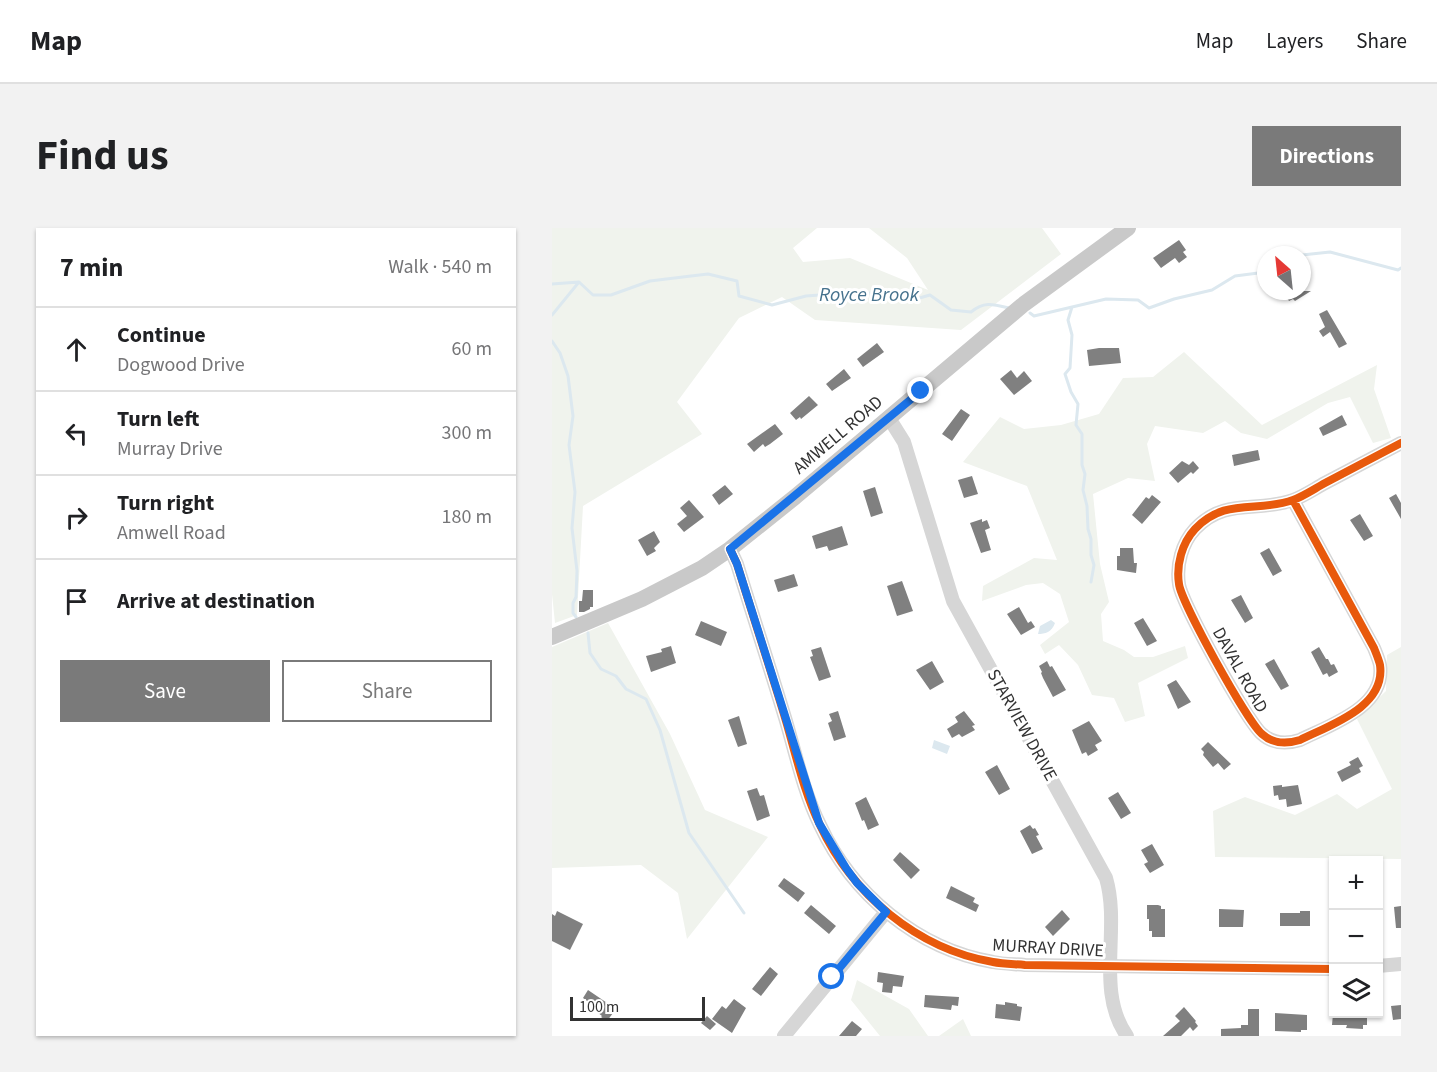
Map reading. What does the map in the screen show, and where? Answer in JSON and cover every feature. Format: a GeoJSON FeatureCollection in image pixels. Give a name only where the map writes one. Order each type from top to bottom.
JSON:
{"type":"FeatureCollection","features":[{"type":"Feature","properties":{"kind":"main road","name":"AMWELL ROAD"},"geometry":{"type":"LineString","coordinates":[[552,637],[650,595],[702,568],[730,549],[1024,304],[1128,228]]}},
{"type":"Feature","properties":{"kind":"street","name":"STARVIEW DRIVE"},"geometry":{"type":"LineString","coordinates":[[889,418],[904,442],[954,601],[1106,878],[1112,908],[1111,999],[1119,1023],[1127,1036]]}},
{"type":"Feature","properties":{"kind":"street","name":"DAVAL ROAD"},"geometry":{"type":"LineString","coordinates":[[1293,500],[1374,648],[1380,664],[1380,679],[1377,690],[1368,702],[1357,710],[1291,743],[1280,742],[1262,735],[1248,716],[1182,597],[1178,568],[1180,555],[1194,530],[1206,519],[1231,507],[1255,507],[1293,500],[1401,443]]}},
{"type":"Feature","properties":{"kind":"street","name":"MURRAY DRIVE"},"geometry":{"type":"LineString","coordinates":[[730,549],[737,564],[819,823],[857,883],[886,912],[929,940],[984,960],[1025,965],[1329,969]]}},
{"type":"Feature","properties":{"kind":"street"},"geometry":{"type":"LineString","coordinates":[[784,1036],[886,912]]}},
{"type":"Feature","properties":{"kind":"street"},"geometry":{"type":"LineString","coordinates":[[1383,966],[1401,964]]}},
{"type":"Feature","properties":{"kind":"shaded area"},"geometry":{"type":"Polygon","coordinates":[[[552,228],[817,228],[793,248],[803,262],[850,258],[928,290],[907,258],[869,228],[1042,228],[1061,254],[961,330],[815,320],[782,297],[739,318],[677,402],[702,434],[583,506],[577,615],[555,623],[552,594],[552,228]]]}},
{"type":"Feature","properties":{"kind":"shaded area"},"geometry":{"type":"Polygon","coordinates":[[[1184,352],[1262,425],[1377,365],[1374,389],[1391,438],[1373,443],[1350,397],[1328,403],[1267,439],[1241,433],[1225,421],[1203,433],[1155,426],[1147,444],[1155,481],[1128,478],[1093,494],[1100,564],[1109,602],[1101,614],[1103,641],[1134,657],[1153,657],[1185,646],[1188,658],[1138,683],[1145,716],[1125,722],[1114,698],[1092,695],[1078,665],[1059,645],[1045,654],[1040,645],[1069,622],[1060,594],[1043,583],[1026,585],[982,601],[983,586],[1034,558],[1057,560],[1027,486],[963,462],[1000,417],[1024,429],[1061,425],[1099,414],[1123,378],[1153,377],[1184,352]]]}},
{"type":"Feature","properties":{"kind":"shaded area"},"geometry":{"type":"Polygon","coordinates":[[[1051,620],[1055,623],[1052,629],[1038,634],[1040,626],[1051,620]]]}},
{"type":"Feature","properties":{"kind":"shaded area"},"geometry":{"type":"Polygon","coordinates":[[[608,623],[670,734],[705,810],[768,837],[687,939],[678,893],[641,865],[552,868],[552,647],[608,623]]]}},
{"type":"Feature","properties":{"kind":"shaded area"},"geometry":{"type":"Polygon","coordinates":[[[1401,647],[1401,859],[1383,859],[1383,856],[1329,856],[1329,858],[1215,857],[1213,811],[1245,797],[1295,815],[1337,794],[1357,809],[1392,789],[1357,719],[1386,691],[1387,655],[1401,647]]]}},
{"type":"Feature","properties":{"kind":"shaded area"},"geometry":{"type":"Polygon","coordinates":[[[934,740],[950,746],[947,754],[932,748],[934,740]]]}},
{"type":"Feature","properties":{"kind":"shaded area"},"geometry":{"type":"Polygon","coordinates":[[[857,980],[909,1009],[928,1036],[880,1036],[851,1000],[857,980]]]}},
{"type":"Feature","properties":{"kind":"shaded area"},"geometry":{"type":"Polygon","coordinates":[[[963,1019],[971,1036],[939,1036],[963,1019]]]}},
{"type":"Feature","properties":{"kind":"building"},"geometry":{"type":"Polygon","coordinates":[[[1179,240],[1186,250],[1183,252],[1187,257],[1179,263],[1175,258],[1161,268],[1153,258],[1179,240]]]}},
{"type":"Feature","properties":{"kind":"building"},"geometry":{"type":"Polygon","coordinates":[[[1327,310],[1347,344],[1339,348],[1330,332],[1323,337],[1319,331],[1325,327],[1319,314],[1327,310]]]}},
{"type":"Feature","properties":{"kind":"building"},"geometry":{"type":"Polygon","coordinates":[[[877,343],[884,352],[863,367],[857,359],[877,343]]]}},
{"type":"Feature","properties":{"kind":"building"},"geometry":{"type":"Polygon","coordinates":[[[1119,348],[1121,363],[1089,366],[1087,350],[1119,348]]]}},
{"type":"Feature","properties":{"kind":"building"},"geometry":{"type":"Polygon","coordinates":[[[844,369],[851,378],[832,391],[826,384],[844,369]]]}},
{"type":"Feature","properties":{"kind":"building"},"geometry":{"type":"Polygon","coordinates":[[[1011,370],[1017,378],[1024,371],[1032,381],[1014,395],[1000,379],[1011,370]]]}},
{"type":"Feature","properties":{"kind":"building"},"geometry":{"type":"Polygon","coordinates":[[[809,396],[818,405],[801,419],[800,417],[796,420],[790,413],[809,396]]]}},
{"type":"Feature","properties":{"kind":"building"},"geometry":{"type":"Polygon","coordinates":[[[961,409],[970,415],[952,441],[942,434],[961,409]]]}},
{"type":"Feature","properties":{"kind":"building"},"geometry":{"type":"Polygon","coordinates":[[[1342,415],[1347,425],[1323,436],[1319,428],[1342,415]]]}},
{"type":"Feature","properties":{"kind":"building"},"geometry":{"type":"Polygon","coordinates":[[[775,424],[783,434],[765,447],[763,444],[754,452],[747,444],[775,424]]]}},
{"type":"Feature","properties":{"kind":"building"},"geometry":{"type":"Polygon","coordinates":[[[1258,450],[1260,460],[1234,466],[1232,455],[1258,450]]]}},
{"type":"Feature","properties":{"kind":"building"},"geometry":{"type":"Polygon","coordinates":[[[1182,461],[1189,465],[1193,461],[1199,468],[1178,483],[1169,473],[1182,461]]]}},
{"type":"Feature","properties":{"kind":"building"},"geometry":{"type":"Polygon","coordinates":[[[972,476],[978,494],[964,498],[958,480],[972,476]]]}},
{"type":"Feature","properties":{"kind":"building"},"geometry":{"type":"Polygon","coordinates":[[[725,485],[733,494],[719,505],[712,495],[725,485]]]}},
{"type":"Feature","properties":{"kind":"building"},"geometry":{"type":"Polygon","coordinates":[[[875,487],[883,513],[871,517],[863,491],[875,487]]]}},
{"type":"Feature","properties":{"kind":"building"},"geometry":{"type":"Polygon","coordinates":[[[1396,494],[1401,503],[1401,519],[1389,498],[1396,494]]]}},
{"type":"Feature","properties":{"kind":"building"},"geometry":{"type":"Polygon","coordinates":[[[1152,495],[1161,502],[1142,524],[1132,515],[1146,497],[1149,499],[1152,495]]]}},
{"type":"Feature","properties":{"kind":"building"},"geometry":{"type":"Polygon","coordinates":[[[689,500],[704,517],[684,532],[677,524],[687,516],[680,508],[689,500]]]}},
{"type":"Feature","properties":{"kind":"building"},"geometry":{"type":"Polygon","coordinates":[[[1360,514],[1373,536],[1364,541],[1350,520],[1360,514]]]}},
{"type":"Feature","properties":{"kind":"building"},"geometry":{"type":"Polygon","coordinates":[[[982,519],[982,522],[987,520],[990,528],[985,530],[991,550],[981,553],[970,523],[982,519]]]}},
{"type":"Feature","properties":{"kind":"building"},"geometry":{"type":"Polygon","coordinates":[[[842,526],[848,545],[829,551],[827,546],[816,549],[812,536],[842,526]]]}},
{"type":"Feature","properties":{"kind":"building"},"geometry":{"type":"Polygon","coordinates":[[[654,531],[660,542],[654,548],[656,551],[647,556],[638,540],[654,531]]]}},
{"type":"Feature","properties":{"kind":"building"},"geometry":{"type":"Polygon","coordinates":[[[1120,548],[1133,548],[1134,563],[1137,563],[1136,573],[1117,570],[1117,556],[1120,556],[1120,548]]]}},
{"type":"Feature","properties":{"kind":"building"},"geometry":{"type":"Polygon","coordinates":[[[1269,548],[1282,571],[1273,576],[1260,553],[1269,548]]]}},
{"type":"Feature","properties":{"kind":"building"},"geometry":{"type":"Polygon","coordinates":[[[794,574],[798,586],[778,592],[774,580],[794,574]]]}},
{"type":"Feature","properties":{"kind":"building"},"geometry":{"type":"Polygon","coordinates":[[[902,581],[913,611],[897,616],[887,586],[902,581]]]}},
{"type":"Feature","properties":{"kind":"building"},"geometry":{"type":"Polygon","coordinates":[[[583,590],[593,590],[593,607],[579,612],[579,601],[582,601],[583,590]]]}},
{"type":"Feature","properties":{"kind":"building"},"geometry":{"type":"Polygon","coordinates":[[[1241,595],[1253,618],[1245,623],[1231,600],[1241,595]]]}},
{"type":"Feature","properties":{"kind":"building"},"geometry":{"type":"Polygon","coordinates":[[[1019,607],[1028,623],[1031,621],[1035,627],[1021,635],[1007,614],[1019,607]]]}},
{"type":"Feature","properties":{"kind":"building"},"geometry":{"type":"Polygon","coordinates":[[[1143,618],[1157,641],[1147,646],[1134,623],[1143,618]]]}},
{"type":"Feature","properties":{"kind":"building"},"geometry":{"type":"Polygon","coordinates":[[[701,621],[727,632],[721,646],[695,635],[701,621]]]}},
{"type":"Feature","properties":{"kind":"building"},"geometry":{"type":"Polygon","coordinates":[[[671,646],[676,663],[651,672],[646,656],[662,652],[661,649],[671,646]]]}},
{"type":"Feature","properties":{"kind":"building"},"geometry":{"type":"Polygon","coordinates":[[[821,647],[831,677],[819,681],[810,657],[813,656],[811,650],[821,647]]]}},
{"type":"Feature","properties":{"kind":"building"},"geometry":{"type":"Polygon","coordinates":[[[1319,647],[1338,672],[1329,677],[1327,673],[1323,675],[1311,652],[1319,647]]]}},
{"type":"Feature","properties":{"kind":"building"},"geometry":{"type":"Polygon","coordinates":[[[1274,659],[1289,686],[1281,690],[1265,664],[1274,659]]]}},
{"type":"Feature","properties":{"kind":"building"},"geometry":{"type":"Polygon","coordinates":[[[932,661],[944,682],[930,690],[916,670],[932,661]]]}},
{"type":"Feature","properties":{"kind":"building"},"geometry":{"type":"Polygon","coordinates":[[[1047,661],[1066,690],[1053,697],[1039,666],[1047,661]]]}},
{"type":"Feature","properties":{"kind":"building"},"geometry":{"type":"Polygon","coordinates":[[[1176,680],[1191,702],[1178,709],[1167,685],[1176,680]]]}},
{"type":"Feature","properties":{"kind":"building"},"geometry":{"type":"Polygon","coordinates":[[[838,711],[846,737],[834,741],[828,723],[832,721],[829,714],[838,711]]]}},
{"type":"Feature","properties":{"kind":"building"},"geometry":{"type":"Polygon","coordinates":[[[964,711],[975,725],[972,726],[975,730],[962,737],[959,734],[952,738],[947,729],[958,722],[955,717],[964,711]]]}},
{"type":"Feature","properties":{"kind":"building"},"geometry":{"type":"Polygon","coordinates":[[[739,716],[747,744],[738,747],[728,720],[739,716]]]}},
{"type":"Feature","properties":{"kind":"building"},"geometry":{"type":"Polygon","coordinates":[[[1089,721],[1102,741],[1095,745],[1098,750],[1088,756],[1086,752],[1082,754],[1072,730],[1089,721]]]}},
{"type":"Feature","properties":{"kind":"building"},"geometry":{"type":"Polygon","coordinates":[[[1208,742],[1231,764],[1224,770],[1218,763],[1213,767],[1203,755],[1204,752],[1201,749],[1208,742]]]}},
{"type":"Feature","properties":{"kind":"building"},"geometry":{"type":"Polygon","coordinates":[[[1358,757],[1363,766],[1359,768],[1361,772],[1342,782],[1337,772],[1351,765],[1349,762],[1358,757]]]}},
{"type":"Feature","properties":{"kind":"building"},"geometry":{"type":"Polygon","coordinates":[[[997,765],[1010,789],[999,795],[985,772],[997,765]]]}},
{"type":"Feature","properties":{"kind":"building"},"geometry":{"type":"Polygon","coordinates":[[[1282,785],[1282,787],[1298,785],[1302,804],[1287,807],[1286,799],[1279,800],[1278,795],[1274,796],[1273,786],[1282,785]]]}},
{"type":"Feature","properties":{"kind":"building"},"geometry":{"type":"Polygon","coordinates":[[[757,788],[760,796],[764,795],[770,816],[757,821],[747,791],[757,788]]]}},
{"type":"Feature","properties":{"kind":"building"},"geometry":{"type":"Polygon","coordinates":[[[1118,792],[1131,813],[1121,819],[1108,798],[1118,792]]]}},
{"type":"Feature","properties":{"kind":"building"},"geometry":{"type":"Polygon","coordinates":[[[866,797],[879,825],[868,830],[855,803],[866,797]]]}},
{"type":"Feature","properties":{"kind":"building"},"geometry":{"type":"Polygon","coordinates":[[[1030,825],[1039,835],[1036,836],[1043,849],[1032,854],[1020,831],[1030,825]]]}},
{"type":"Feature","properties":{"kind":"building"},"geometry":{"type":"Polygon","coordinates":[[[1152,844],[1164,865],[1150,873],[1144,864],[1148,862],[1141,850],[1152,844]]]}},
{"type":"Feature","properties":{"kind":"building"},"geometry":{"type":"Polygon","coordinates":[[[900,852],[920,870],[911,879],[893,860],[900,852]]]}},
{"type":"Feature","properties":{"kind":"building"},"geometry":{"type":"Polygon","coordinates":[[[784,878],[805,893],[798,902],[778,886],[784,878]]]}},
{"type":"Feature","properties":{"kind":"building"},"geometry":{"type":"Polygon","coordinates":[[[951,886],[975,898],[973,902],[979,905],[976,912],[946,898],[951,886]]]}},
{"type":"Feature","properties":{"kind":"building"},"geometry":{"type":"Polygon","coordinates":[[[811,905],[836,926],[829,934],[804,913],[811,905]]]}},
{"type":"Feature","properties":{"kind":"building"},"geometry":{"type":"Polygon","coordinates":[[[1147,905],[1158,905],[1161,909],[1165,909],[1165,937],[1152,937],[1152,931],[1149,931],[1149,919],[1147,919],[1147,905]]]}},
{"type":"Feature","properties":{"kind":"building"},"geometry":{"type":"Polygon","coordinates":[[[1401,906],[1401,928],[1396,928],[1394,907],[1401,906]]]}},
{"type":"Feature","properties":{"kind":"building"},"geometry":{"type":"Polygon","coordinates":[[[1219,909],[1244,910],[1243,927],[1219,927],[1219,909]]]}},
{"type":"Feature","properties":{"kind":"building"},"geometry":{"type":"Polygon","coordinates":[[[1062,910],[1070,919],[1053,936],[1045,927],[1062,910]]]}},
{"type":"Feature","properties":{"kind":"building"},"geometry":{"type":"Polygon","coordinates":[[[557,911],[583,924],[570,950],[552,941],[552,914],[555,916],[557,911]]]}},
{"type":"Feature","properties":{"kind":"building"},"geometry":{"type":"Polygon","coordinates":[[[1300,911],[1310,911],[1310,926],[1280,926],[1280,913],[1300,913],[1300,911]]]}},
{"type":"Feature","properties":{"kind":"building"},"geometry":{"type":"Polygon","coordinates":[[[770,967],[778,974],[761,996],[752,989],[770,967]]]}},
{"type":"Feature","properties":{"kind":"building"},"geometry":{"type":"Polygon","coordinates":[[[878,972],[904,976],[902,987],[893,986],[892,993],[882,992],[883,983],[877,982],[878,972]]]}},
{"type":"Feature","properties":{"kind":"building"},"geometry":{"type":"Polygon","coordinates":[[[588,990],[616,1009],[607,1021],[583,998],[588,990]]]}},
{"type":"Feature","properties":{"kind":"building"},"geometry":{"type":"Polygon","coordinates":[[[925,995],[959,997],[958,1006],[952,1005],[951,1010],[924,1007],[925,995]]]}},
{"type":"Feature","properties":{"kind":"building"},"geometry":{"type":"Polygon","coordinates":[[[734,999],[746,1008],[732,1033],[712,1019],[722,1006],[726,1009],[734,999]]]}},
{"type":"Feature","properties":{"kind":"building"},"geometry":{"type":"Polygon","coordinates":[[[1005,1002],[1022,1007],[1020,1021],[995,1018],[996,1004],[1005,1005],[1005,1002]]]}},
{"type":"Feature","properties":{"kind":"building"},"geometry":{"type":"Polygon","coordinates":[[[1401,1005],[1401,1019],[1393,1020],[1391,1006],[1401,1005]]]}},
{"type":"Feature","properties":{"kind":"building"},"geometry":{"type":"Polygon","coordinates":[[[1184,1007],[1198,1026],[1193,1031],[1190,1027],[1181,1036],[1163,1036],[1180,1021],[1175,1016],[1184,1007]]]}},
{"type":"Feature","properties":{"kind":"building"},"geometry":{"type":"Polygon","coordinates":[[[1248,1009],[1259,1009],[1259,1036],[1221,1036],[1221,1029],[1241,1028],[1241,1025],[1248,1025],[1248,1009]]]}},
{"type":"Feature","properties":{"kind":"building"},"geometry":{"type":"Polygon","coordinates":[[[1275,1013],[1307,1015],[1307,1030],[1301,1030],[1301,1032],[1275,1031],[1275,1013]]]}},
{"type":"Feature","properties":{"kind":"building"},"geometry":{"type":"Polygon","coordinates":[[[707,1016],[716,1024],[710,1030],[701,1023],[707,1016]]]}},
{"type":"Feature","properties":{"kind":"building"},"geometry":{"type":"Polygon","coordinates":[[[1333,1018],[1367,1018],[1367,1025],[1363,1025],[1363,1029],[1346,1028],[1347,1025],[1332,1025],[1333,1018]]]}},
{"type":"Feature","properties":{"kind":"building"},"geometry":{"type":"Polygon","coordinates":[[[852,1021],[862,1029],[856,1036],[839,1036],[852,1021]]]}},
{"type":"Feature","properties":{"kind":"waterway","name":"Royce Brook"},"geometry":{"type":"LineString","coordinates":[[1311,254],[1330,252],[1398,270],[1401,268]]}},
{"type":"Feature","properties":{"kind":"waterway","name":"Royce Brook"},"geometry":{"type":"LineString","coordinates":[[1030,313],[1034,316],[1106,299],[1138,300],[1149,308],[1212,290],[1235,276],[1257,273]]}},
{"type":"Feature","properties":{"kind":"waterway","name":"Royce Brook"},"geometry":{"type":"LineString","coordinates":[[552,284],[579,282],[593,295],[611,295],[650,281],[708,274],[737,281],[739,296],[772,305],[806,296],[861,292],[916,299],[930,295],[951,310],[971,312],[980,306],[989,304],[1009,308]]}},
{"type":"Feature","properties":{"kind":"waterway"},"geometry":{"type":"LineString","coordinates":[[552,315],[579,282]]}},
{"type":"Feature","properties":{"kind":"waterway"},"geometry":{"type":"LineString","coordinates":[[1072,307],[1068,320],[1072,335],[1070,368],[1065,374],[1078,404],[1076,425],[1082,434],[1082,465],[1085,474],[1083,490],[1094,565],[1091,582]]}},
{"type":"Feature","properties":{"kind":"waterway"},"geometry":{"type":"LineString","coordinates":[[552,341],[560,353],[568,376],[573,416],[569,445],[575,492],[572,528],[577,571],[576,597],[573,603],[573,613],[576,617]]}},
{"type":"Feature","properties":{"kind":"waterway"},"geometry":{"type":"LineString","coordinates":[[588,633],[590,653],[601,669],[616,676],[626,689],[646,699],[660,730],[689,833],[744,913]]}},
{"type":"Feature","properties":{"kind":"cycle path"},"geometry":{"type":"LineString","coordinates":[[1293,500],[1374,648],[1380,665],[1380,680],[1374,692],[1354,713],[1300,740],[1285,742],[1266,737],[1254,725],[1202,636],[1179,584],[1178,569],[1183,548],[1195,529],[1206,519],[1218,513],[1230,509],[1267,506],[1293,500],[1401,443]]}},
{"type":"Feature","properties":{"kind":"cycle path"},"geometry":{"type":"LineString","coordinates":[[730,549],[737,564],[814,813],[850,874],[869,895],[913,931],[938,945],[965,955],[1005,964],[1329,969]]}},
{"type":"Feature","properties":{"kind":"route"},"geometry":{"type":"LineString","coordinates":[[832,977],[886,912],[857,883],[835,853],[819,823],[737,564],[730,549],[921,391]]}}]}
